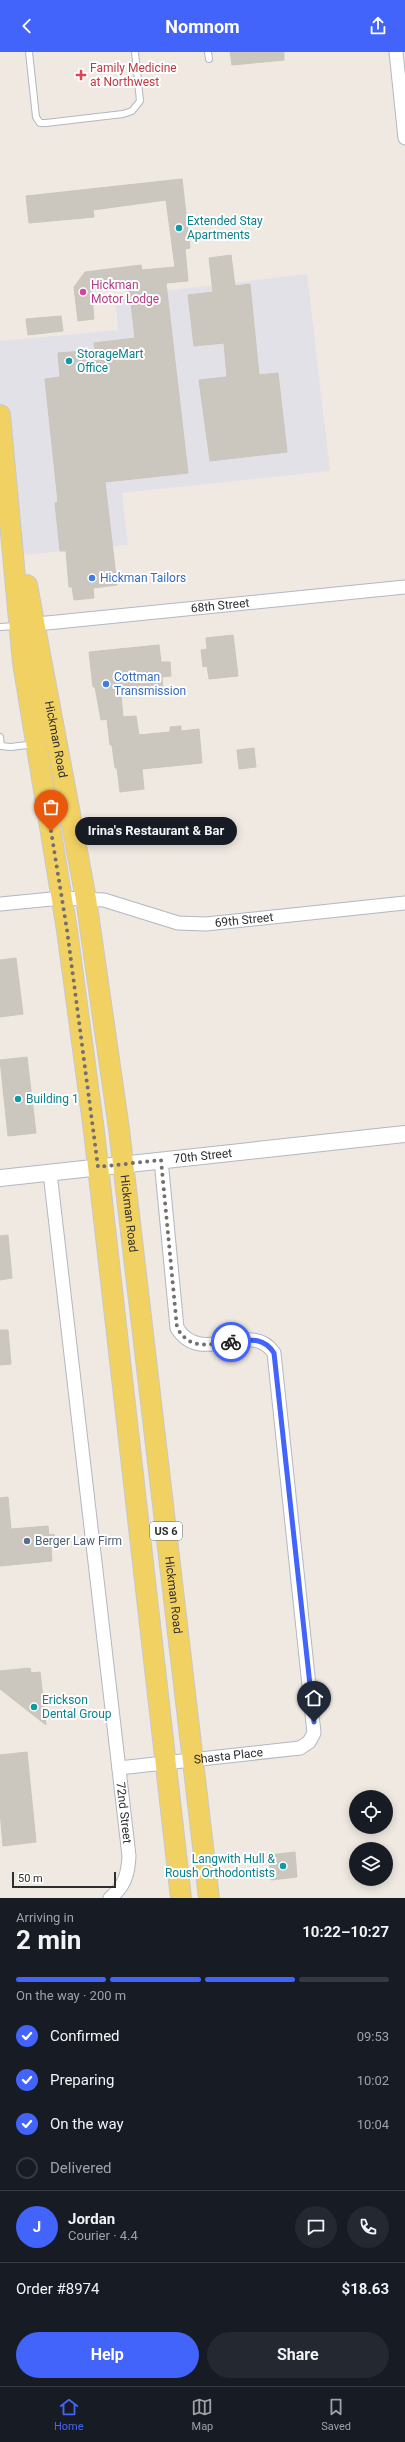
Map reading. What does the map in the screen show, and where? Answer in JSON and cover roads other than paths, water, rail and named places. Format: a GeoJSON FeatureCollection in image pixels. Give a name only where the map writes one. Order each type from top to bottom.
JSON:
{"type":"FeatureCollection","features":[{"type":"Feature","properties":{"kind":"main road","name":"Hickman Road"},"geometry":{"type":"LineString","coordinates":[[0,415],[5,511],[27,625],[86,899],[123,1165],[209,1898]]}},
{"type":"Feature","properties":{"kind":"main road","name":"Hickman Road"},"geometry":{"type":"LineString","coordinates":[[27,625],[23,663],[62,898],[98,1167],[181,1898]]}},
{"type":"Feature","properties":{"kind":"street"},"geometry":{"type":"LineString","coordinates":[[396,52],[405,138]]}},
{"type":"Feature","properties":{"kind":"street","name":"68th Street"},"geometry":{"type":"LineString","coordinates":[[27,625],[405,586]]}},
{"type":"Feature","properties":{"kind":"street","name":"69th Street"},"geometry":{"type":"LineString","coordinates":[[0,904],[62,898],[104,900],[178,923],[206,924],[405,903]]}},
{"type":"Feature","properties":{"kind":"street","name":"70th Street"},"geometry":{"type":"LineString","coordinates":[[0,1178],[405,1134]]}},
{"type":"Feature","properties":{"kind":"street","name":"Shasta Place"},"geometry":{"type":"LineString","coordinates":[[161,1160],[177,1328],[184,1338],[192,1343],[255,1340],[269,1345],[276,1359],[314,1722],[314,1733],[309,1742],[300,1748],[166,1763]]}},
{"type":"Feature","properties":{"kind":"street"},"geometry":{"type":"LineString","coordinates":[[50,1173],[119,1768]]}},
{"type":"Feature","properties":{"kind":"street","name":"72nd Street"},"geometry":{"type":"LineString","coordinates":[[110,1898],[120,1890],[128,1874],[129,1856],[119,1768],[166,1763]]}},
{"type":"Feature","properties":{"kind":"lane"},"geometry":{"type":"LineString","coordinates":[[29,52],[36,117],[40,123],[46,123],[123,114],[132,111],[140,101],[135,52]]}},
{"type":"Feature","properties":{"kind":"lane"},"geometry":{"type":"LineString","coordinates":[[208,52],[209,59]]}},
{"type":"Feature","properties":{"kind":"lane"},"geometry":{"type":"LineString","coordinates":[[0,627],[27,625]]}},
{"type":"Feature","properties":{"kind":"lane"},"geometry":{"type":"LineString","coordinates":[[0,737],[1,746],[11,747],[36,744]]}},
{"type":"Feature","properties":{"kind":"place","name":"Family Medicine at Northwest"},"geometry":{"type":"Point","coordinates":[81,75]}},
{"type":"Feature","properties":{"kind":"place","name":"Extended Stay Apartments"},"geometry":{"type":"Point","coordinates":[179,228]}},
{"type":"Feature","properties":{"kind":"place","name":"Hickman Motor Lodge"},"geometry":{"type":"Point","coordinates":[83,292]}},
{"type":"Feature","properties":{"kind":"place","name":"StorageMart Office"},"geometry":{"type":"Point","coordinates":[69,361]}},
{"type":"Feature","properties":{"kind":"place","name":"Hickman Tailors"},"geometry":{"type":"Point","coordinates":[92,578]}},
{"type":"Feature","properties":{"kind":"place","name":"Cottman Transmission"},"geometry":{"type":"Point","coordinates":[106,684]}},
{"type":"Feature","properties":{"kind":"place","name":"Irina's Restaurant & Bar"},"geometry":{"type":"Point","coordinates":[51,831]}},
{"type":"Feature","properties":{"kind":"place","name":"Building 1"},"geometry":{"type":"Point","coordinates":[18,1099]}},
{"type":"Feature","properties":{"kind":"place","name":"Berger Law Firm"},"geometry":{"type":"Point","coordinates":[27,1541]}},
{"type":"Feature","properties":{"kind":"place","name":"Erickson Dental Group"},"geometry":{"type":"Point","coordinates":[34,1707]}},
{"type":"Feature","properties":{"kind":"place","name":"Langwith Hull & Roush Orthodontists"},"geometry":{"type":"Point","coordinates":[283,1866]}}]}
